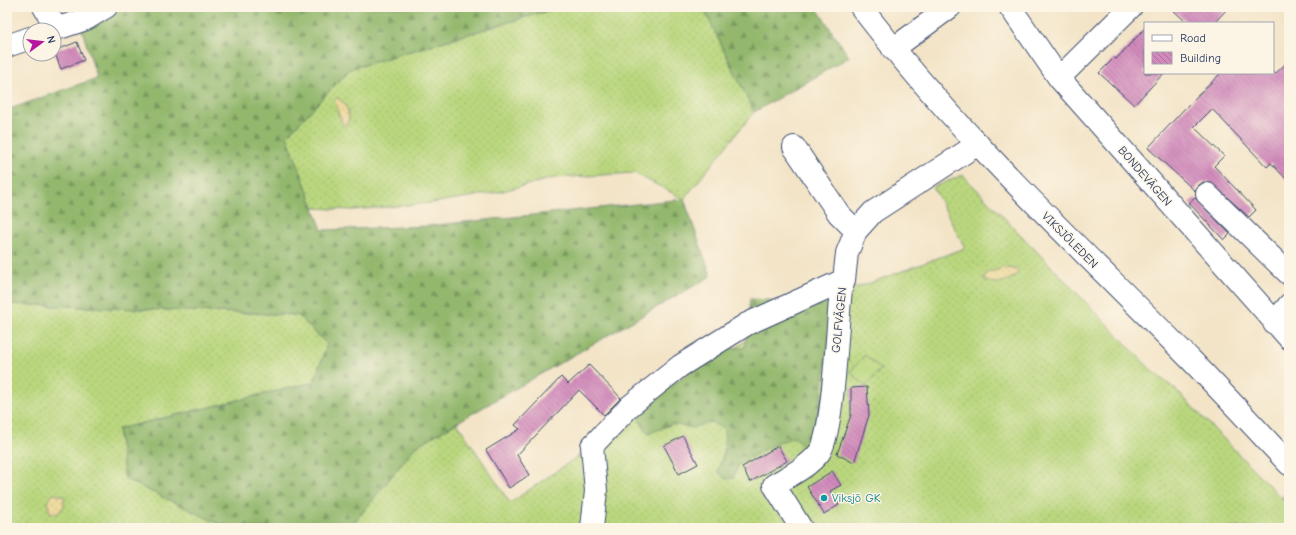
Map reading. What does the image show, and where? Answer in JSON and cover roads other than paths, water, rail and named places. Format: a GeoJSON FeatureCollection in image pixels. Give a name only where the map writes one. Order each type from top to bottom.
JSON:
{"type":"FeatureCollection","features":[{"type":"Feature","properties":{"kind":"street"},"geometry":{"type":"LineString","coordinates":[[44,7],[52,22]]}},
{"type":"Feature","properties":{"kind":"street"},"geometry":{"type":"LineString","coordinates":[[62,27],[86,19],[106,7]]}},
{"type":"Feature","properties":{"kind":"street","name":"VIKSJÖLEDEN"},"geometry":{"type":"LineString","coordinates":[[861,7],[893,49],[1031,202],[1192,361],[1289,464]]}},
{"type":"Feature","properties":{"kind":"street"},"geometry":{"type":"LineString","coordinates":[[893,49],[950,7]]}},
{"type":"Feature","properties":{"kind":"street","name":"BONDEVÄGEN"},"geometry":{"type":"LineString","coordinates":[[1010,7],[1059,78],[1274,323],[1289,338]]}},
{"type":"Feature","properties":{"kind":"street"},"geometry":{"type":"LineString","coordinates":[[1059,78],[1131,7]]}},
{"type":"Feature","properties":{"kind":"street"},"geometry":{"type":"LineString","coordinates":[[7,46],[22,41]]}},
{"type":"Feature","properties":{"kind":"street","name":"GOLFVÄGEN"},"geometry":{"type":"LineString","coordinates":[[801,528],[774,485],[794,473],[820,452],[828,430],[839,301],[844,280],[846,253],[856,231],[873,212],[978,144]]}},
{"type":"Feature","properties":{"kind":"street"},"geometry":{"type":"LineString","coordinates":[[794,147],[839,214],[856,231]]}},
{"type":"Feature","properties":{"kind":"street"},"geometry":{"type":"LineString","coordinates":[[1206,194],[1289,274]]}},
{"type":"Feature","properties":{"kind":"street"},"geometry":{"type":"LineString","coordinates":[[592,528],[596,491],[592,446],[630,406],[680,366],[747,324],[844,280]]}},
{"type":"Feature","properties":{"kind":"street"},"geometry":{"type":"LineString","coordinates":[[1274,323],[1289,305]]}},
{"type":"Feature","properties":{"kind":"place","name":"Viksjö GK"},"geometry":{"type":"Point","coordinates":[824,498]}}]}
